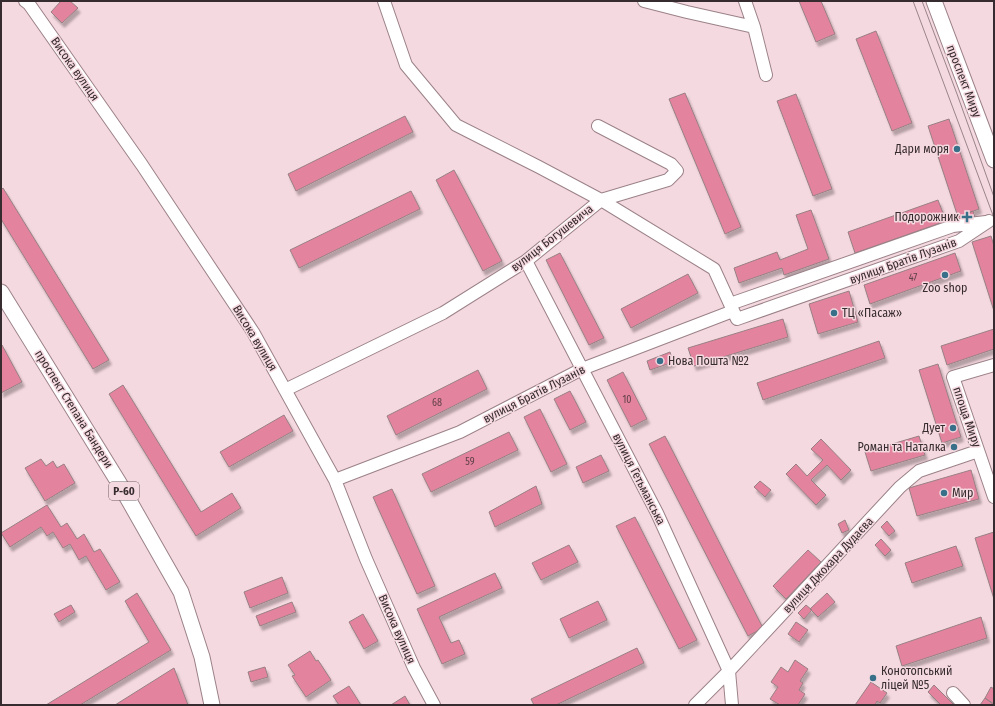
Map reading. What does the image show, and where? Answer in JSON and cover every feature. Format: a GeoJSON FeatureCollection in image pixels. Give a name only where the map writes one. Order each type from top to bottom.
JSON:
{"type":"FeatureCollection","features":[{"type":"Feature","properties":{"kind":"main road","name":"проспект Миру"},"geometry":{"type":"LineString","coordinates":[[934,1],[994,160]]}},
{"type":"Feature","properties":{"kind":"main road","name":"проспект Степана Бандери"},"geometry":{"type":"LineString","coordinates":[[1,292],[120,483],[181,592],[202,657],[212,705]]}},
{"type":"Feature","properties":{"kind":"street"},"geometry":{"type":"LineString","coordinates":[[384,1],[406,65],[456,125],[600,200],[714,269],[733,311]]}},
{"type":"Feature","properties":{"kind":"street"},"geometry":{"type":"LineString","coordinates":[[644,1],[754,27]]}},
{"type":"Feature","properties":{"kind":"street"},"geometry":{"type":"LineString","coordinates":[[745,1],[754,27],[766,75]]}},
{"type":"Feature","properties":{"kind":"street","name":"Висока вулиця"},"geometry":{"type":"LineString","coordinates":[[29,2],[142,165],[253,332],[335,480],[366,559],[414,668],[434,705]]}},
{"type":"Feature","properties":{"kind":"street","name":"вулиця Богушевича"},"geometry":{"type":"LineString","coordinates":[[285,390],[443,313],[526,261],[600,200],[668,180],[677,171],[671,164],[598,126]]}},
{"type":"Feature","properties":{"kind":"street","name":"вулиця Братів Лузанів"},"geometry":{"type":"LineString","coordinates":[[335,480],[460,432],[582,369],[953,226],[989,221],[959,241],[733,311]]}},
{"type":"Feature","properties":{"kind":"street","name":"вулиця Гетьманська"},"geometry":{"type":"LineString","coordinates":[[526,261],[657,513],[729,671],[732,705]]}},
{"type":"Feature","properties":{"kind":"street","name":"площа Миру"},"geometry":{"type":"LineString","coordinates":[[994,365],[953,377],[994,497]]}},
{"type":"Feature","properties":{"kind":"street","name":"вулиця Джохара Дудаєва"},"geometry":{"type":"LineString","coordinates":[[695,705],[729,671],[900,487],[920,471],[978,451]]}},
{"type":"Feature","properties":{"kind":"street"},"geometry":{"type":"LineString","coordinates":[[953,693],[964,705]]}},
{"type":"Feature","properties":{"kind":"building"},"geometry":{"type":"Polygon","coordinates":[[[61,1],[70,1],[78,8],[62,23],[51,12],[61,1]]]}},
{"type":"Feature","properties":{"kind":"building"},"geometry":{"type":"Polygon","coordinates":[[[799,1],[821,1],[835,34],[816,42],[799,1]]]}},
{"type":"Feature","properties":{"kind":"building"},"geometry":{"type":"Polygon","coordinates":[[[876,31],[912,123],[892,131],[856,39],[876,31]]]}},
{"type":"Feature","properties":{"kind":"building"},"geometry":{"type":"Polygon","coordinates":[[[685,93],[741,227],[725,234],[669,99],[685,93]]]}},
{"type":"Feature","properties":{"kind":"building"},"geometry":{"type":"Polygon","coordinates":[[[796,94],[832,189],[813,196],[777,101],[796,94]]]}},
{"type":"Feature","properties":{"kind":"building"},"geometry":{"type":"Polygon","coordinates":[[[405,116],[413,132],[296,191],[288,174],[405,116]]]}},
{"type":"Feature","properties":{"kind":"building"},"geometry":{"type":"Polygon","coordinates":[[[949,119],[979,209],[958,217],[928,126],[949,119]]]}},
{"type":"Feature","properties":{"kind":"building"},"geometry":{"type":"Polygon","coordinates":[[[454,170],[502,261],[483,271],[436,180],[454,170]]]}},
{"type":"Feature","properties":{"kind":"building"},"geometry":{"type":"Polygon","coordinates":[[[3,188],[109,360],[93,369],[1,219],[1,190],[3,188]]]}},
{"type":"Feature","properties":{"kind":"building"},"geometry":{"type":"Polygon","coordinates":[[[411,191],[420,209],[299,268],[290,250],[411,191]]]}},
{"type":"Feature","properties":{"kind":"building"},"geometry":{"type":"Polygon","coordinates":[[[938,200],[946,221],[855,253],[848,232],[938,200]]]}},
{"type":"Feature","properties":{"kind":"building"},"geometry":{"type":"Polygon","coordinates":[[[811,210],[829,259],[784,275],[782,268],[739,283],[734,268],[777,252],[780,260],[808,249],[796,215],[811,210]]]}},
{"type":"Feature","properties":{"kind":"building","name":"Подорожник"},"geometry":{"type":"Polygon","coordinates":[[[973,211],[975,218],[961,223],[958,217],[973,211]]]}},
{"type":"Feature","properties":{"kind":"building"},"geometry":{"type":"Polygon","coordinates":[[[991,236],[994,246],[994,311],[972,242],[991,236]]]}},
{"type":"Feature","properties":{"kind":"building"},"geometry":{"type":"Polygon","coordinates":[[[560,253],[604,338],[589,345],[546,260],[560,253]]]}},
{"type":"Feature","properties":{"kind":"building"},"geometry":{"type":"Polygon","coordinates":[[[955,253],[961,271],[870,304],[864,285],[955,253]]]}},
{"type":"Feature","properties":{"kind":"building"},"geometry":{"type":"Polygon","coordinates":[[[688,274],[698,293],[631,328],[621,309],[688,274]]]}},
{"type":"Feature","properties":{"kind":"building","name":"ТЦ «Пасаж»"},"geometry":{"type":"Polygon","coordinates":[[[849,291],[858,322],[818,334],[809,304],[849,291]]]}},
{"type":"Feature","properties":{"kind":"building"},"geometry":{"type":"Polygon","coordinates":[[[783,319],[788,337],[694,366],[688,348],[783,319]]]}},
{"type":"Feature","properties":{"kind":"building"},"geometry":{"type":"Polygon","coordinates":[[[994,329],[994,349],[947,365],[941,346],[994,329]]]}},
{"type":"Feature","properties":{"kind":"building"},"geometry":{"type":"Polygon","coordinates":[[[879,341],[885,358],[763,400],[757,383],[879,341]]]}},
{"type":"Feature","properties":{"kind":"building"},"geometry":{"type":"Polygon","coordinates":[[[2,345],[22,382],[1,393],[1,346],[2,345]]]}},
{"type":"Feature","properties":{"kind":"building","name":"Нова Пошта №2"},"geometry":{"type":"Polygon","coordinates":[[[670,352],[673,362],[650,370],[647,361],[670,352]]]}},
{"type":"Feature","properties":{"kind":"building"},"geometry":{"type":"Polygon","coordinates":[[[938,364],[961,437],[942,443],[919,370],[938,364]]]}},
{"type":"Feature","properties":{"kind":"building"},"geometry":{"type":"Polygon","coordinates":[[[478,370],[487,389],[396,435],[387,416],[478,370]]]}},
{"type":"Feature","properties":{"kind":"building"},"geometry":{"type":"Polygon","coordinates":[[[623,372],[647,419],[631,427],[607,380],[623,372]]]}},
{"type":"Feature","properties":{"kind":"building"},"geometry":{"type":"Polygon","coordinates":[[[123,385],[201,512],[232,493],[241,508],[196,536],[109,394],[123,385]]]}},
{"type":"Feature","properties":{"kind":"building"},"geometry":{"type":"Polygon","coordinates":[[[570,391],[586,422],[570,430],[554,399],[570,391]]]}},
{"type":"Feature","properties":{"kind":"building"},"geometry":{"type":"Polygon","coordinates":[[[540,409],[567,464],[551,472],[524,417],[540,409]]]}},
{"type":"Feature","properties":{"kind":"building"},"geometry":{"type":"Polygon","coordinates":[[[284,415],[293,431],[229,467],[220,452],[284,415]]]}},
{"type":"Feature","properties":{"kind":"building"},"geometry":{"type":"Polygon","coordinates":[[[509,432],[518,450],[431,492],[422,474],[509,432]]]}},
{"type":"Feature","properties":{"kind":"building"},"geometry":{"type":"Polygon","coordinates":[[[665,436],[763,628],[748,636],[649,444],[665,436]]]}},
{"type":"Feature","properties":{"kind":"building"},"geometry":{"type":"Polygon","coordinates":[[[919,436],[925,455],[871,471],[865,452],[919,436]]]}},
{"type":"Feature","properties":{"kind":"building"},"geometry":{"type":"Polygon","coordinates":[[[821,439],[851,470],[841,480],[827,465],[811,480],[826,495],[816,505],[786,474],[796,464],[807,476],[823,460],[811,449],[821,439]]]}},
{"type":"Feature","properties":{"kind":"building"},"geometry":{"type":"Polygon","coordinates":[[[601,455],[609,471],[583,483],[576,467],[601,455]]]}},
{"type":"Feature","properties":{"kind":"building"},"geometry":{"type":"Polygon","coordinates":[[[41,459],[46,466],[53,461],[57,468],[64,464],[75,483],[45,501],[25,468],[41,459]]]}},
{"type":"Feature","properties":{"kind":"building","name":"Мир"},"geometry":{"type":"Polygon","coordinates":[[[971,470],[979,499],[917,516],[909,488],[971,470]]]}},
{"type":"Feature","properties":{"kind":"building"},"geometry":{"type":"Polygon","coordinates":[[[760,481],[771,490],[765,497],[754,487],[760,481]]]}},
{"type":"Feature","properties":{"kind":"building"},"geometry":{"type":"Polygon","coordinates":[[[536,486],[542,504],[495,527],[489,512],[536,486]]]}},
{"type":"Feature","properties":{"kind":"building"},"geometry":{"type":"Polygon","coordinates":[[[392,489],[435,586],[417,594],[373,497],[392,489]]]}},
{"type":"Feature","properties":{"kind":"building"},"geometry":{"type":"Polygon","coordinates":[[[47,505],[61,527],[67,523],[77,539],[84,534],[94,552],[100,549],[120,582],[106,590],[86,556],[79,560],[70,544],[63,548],[53,532],[47,536],[41,527],[10,547],[1,533],[47,505]]]}},
{"type":"Feature","properties":{"kind":"building"},"geometry":{"type":"Polygon","coordinates":[[[635,517],[697,640],[679,649],[616,526],[635,517]]]}},
{"type":"Feature","properties":{"kind":"building"},"geometry":{"type":"Polygon","coordinates":[[[845,520],[849,530],[842,533],[838,524],[845,520]]]}},
{"type":"Feature","properties":{"kind":"building"},"geometry":{"type":"Polygon","coordinates":[[[887,521],[895,531],[889,536],[881,527],[887,521]]]}},
{"type":"Feature","properties":{"kind":"building"},"geometry":{"type":"Polygon","coordinates":[[[994,532],[994,599],[975,538],[994,532]]]}},
{"type":"Feature","properties":{"kind":"building"},"geometry":{"type":"Polygon","coordinates":[[[881,539],[891,550],[885,556],[875,545],[881,539]]]}},
{"type":"Feature","properties":{"kind":"building"},"geometry":{"type":"Polygon","coordinates":[[[569,545],[578,562],[541,580],[532,563],[569,545]]]}},
{"type":"Feature","properties":{"kind":"building"},"geometry":{"type":"Polygon","coordinates":[[[956,546],[963,566],[912,583],[905,563],[956,546]]]}},
{"type":"Feature","properties":{"kind":"building"},"geometry":{"type":"Polygon","coordinates":[[[808,550],[821,562],[786,599],[773,586],[808,550]]]}},
{"type":"Feature","properties":{"kind":"building"},"geometry":{"type":"Polygon","coordinates":[[[495,573],[502,588],[439,617],[451,643],[459,640],[465,654],[442,664],[417,609],[495,573]]]}},
{"type":"Feature","properties":{"kind":"building"},"geometry":{"type":"Polygon","coordinates":[[[282,577],[288,593],[250,608],[244,592],[282,577]]]}},
{"type":"Feature","properties":{"kind":"building"},"geometry":{"type":"Polygon","coordinates":[[[137,593],[171,650],[80,705],[46,705],[149,642],[125,601],[137,593]]]}},
{"type":"Feature","properties":{"kind":"building"},"geometry":{"type":"Polygon","coordinates":[[[827,593],[835,602],[818,617],[810,609],[827,593]]]}},
{"type":"Feature","properties":{"kind":"building"},"geometry":{"type":"Polygon","coordinates":[[[598,601],[607,620],[569,638],[560,619],[598,601]]]}},
{"type":"Feature","properties":{"kind":"building"},"geometry":{"type":"Polygon","coordinates":[[[292,602],[296,612],[260,626],[256,616],[292,602]]]}},
{"type":"Feature","properties":{"kind":"building"},"geometry":{"type":"Polygon","coordinates":[[[71,605],[75,612],[59,622],[54,614],[71,605]]]}},
{"type":"Feature","properties":{"kind":"building"},"geometry":{"type":"Polygon","coordinates":[[[806,605],[812,610],[804,619],[798,613],[806,605]]]}},
{"type":"Feature","properties":{"kind":"building"},"geometry":{"type":"Polygon","coordinates":[[[363,614],[378,641],[364,649],[349,622],[363,614]]]}},
{"type":"Feature","properties":{"kind":"building"},"geometry":{"type":"Polygon","coordinates":[[[981,617],[987,638],[902,666],[896,646],[981,617]]]}},
{"type":"Feature","properties":{"kind":"building"},"geometry":{"type":"Polygon","coordinates":[[[796,622],[808,630],[799,642],[788,634],[796,622]]]}},
{"type":"Feature","properties":{"kind":"building"},"geometry":{"type":"Polygon","coordinates":[[[637,648],[644,663],[556,705],[534,705],[531,699],[637,648]]]}},
{"type":"Feature","properties":{"kind":"building"},"geometry":{"type":"Polygon","coordinates":[[[310,651],[316,661],[318,660],[331,680],[306,697],[292,676],[295,675],[288,665],[310,651]]]}},
{"type":"Feature","properties":{"kind":"building"},"geometry":{"type":"Polygon","coordinates":[[[795,660],[808,669],[800,681],[803,683],[799,690],[805,694],[798,705],[780,705],[770,699],[778,687],[771,682],[781,667],[788,672],[795,660]]]}},
{"type":"Feature","properties":{"kind":"building"},"geometry":{"type":"Polygon","coordinates":[[[265,667],[268,677],[251,682],[248,672],[265,667]]]}},
{"type":"Feature","properties":{"kind":"building"},"geometry":{"type":"Polygon","coordinates":[[[174,668],[188,705],[115,705],[174,668]]]}},
{"type":"Feature","properties":{"kind":"building"},"geometry":{"type":"Polygon","coordinates":[[[871,682],[887,693],[880,703],[877,701],[875,705],[855,705],[871,682]]]}},
{"type":"Feature","properties":{"kind":"building"},"geometry":{"type":"Polygon","coordinates":[[[934,685],[954,705],[941,705],[928,692],[934,685]]]}},
{"type":"Feature","properties":{"kind":"building"},"geometry":{"type":"Polygon","coordinates":[[[349,686],[361,705],[339,705],[333,696],[349,686]]]}},
{"type":"Feature","properties":{"kind":"building"},"geometry":{"type":"Polygon","coordinates":[[[991,687],[994,689],[994,704],[985,698],[991,687]]]}},
{"type":"Feature","properties":{"kind":"building"},"geometry":{"type":"Polygon","coordinates":[[[405,696],[410,705],[391,705],[405,696]]]}},
{"type":"Feature","properties":{"kind":"building"},"geometry":{"type":"Polygon","coordinates":[[[985,698],[994,705],[980,705],[985,698]]]}},
{"type":"Feature","properties":{"kind":"tram line"},"geometry":{"type":"LineString","coordinates":[[913,1],[994,218]]}},
{"type":"Feature","properties":{"kind":"tram line"},"geometry":{"type":"LineString","coordinates":[[922,1],[994,197]]}},
{"type":"Feature","properties":{"kind":"place","name":"Дари моря"},"geometry":{"type":"Point","coordinates":[957,149]}},
{"type":"Feature","properties":{"kind":"place","name":"Подорожник"},"geometry":{"type":"Point","coordinates":[967,217]}},
{"type":"Feature","properties":{"kind":"place","name":"Zoo shop"},"geometry":{"type":"Point","coordinates":[945,275]}},
{"type":"Feature","properties":{"kind":"place","name":"ТЦ «Пасаж»"},"geometry":{"type":"Point","coordinates":[834,313]}},
{"type":"Feature","properties":{"kind":"place","name":"Нова Пошта №2"},"geometry":{"type":"Point","coordinates":[660,361]}},
{"type":"Feature","properties":{"kind":"place","name":"Дует"},"geometry":{"type":"Point","coordinates":[953,428]}},
{"type":"Feature","properties":{"kind":"place","name":"Роман та Наталка"},"geometry":{"type":"Point","coordinates":[954,447]}},
{"type":"Feature","properties":{"kind":"place","name":"Мир"},"geometry":{"type":"Point","coordinates":[944,493]}},
{"type":"Feature","properties":{"kind":"place","name":"Конотопський ліцей №5"},"geometry":{"type":"Point","coordinates":[873,678]}}]}
